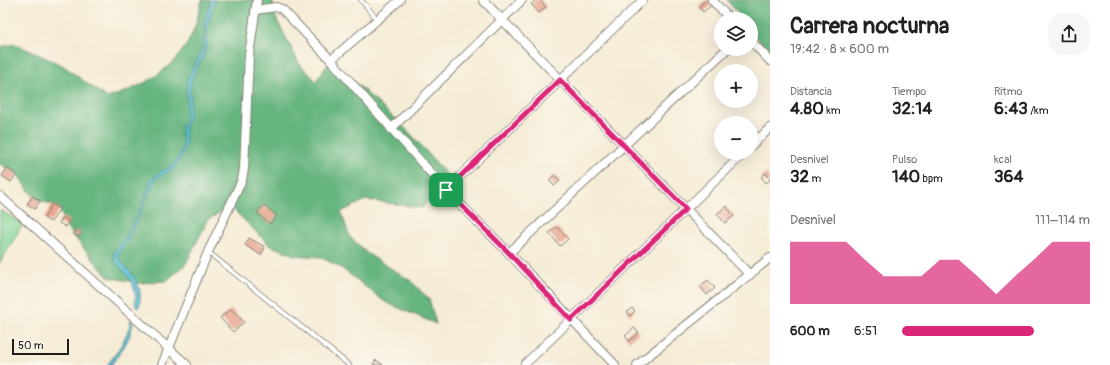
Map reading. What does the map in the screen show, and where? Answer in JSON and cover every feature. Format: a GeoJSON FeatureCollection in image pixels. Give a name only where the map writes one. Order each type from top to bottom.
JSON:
{"type":"FeatureCollection","features":[{"type":"Feature","properties":{"kind":"street"},"geometry":{"type":"LineString","coordinates":[[162,365],[208,252],[242,180],[244,169],[249,55],[257,0]]}},
{"type":"Feature","properties":{"kind":"street"},"geometry":{"type":"LineString","coordinates":[[331,60],[400,0]]}},
{"type":"Feature","properties":{"kind":"street"},"geometry":{"type":"LineString","coordinates":[[483,0],[750,274]]}},
{"type":"Feature","properties":{"kind":"street"},"geometry":{"type":"LineString","coordinates":[[391,129],[522,0]]}},
{"type":"Feature","properties":{"kind":"street"},"geometry":{"type":"LineString","coordinates":[[446,190],[643,0]]}},
{"type":"Feature","properties":{"kind":"street"},"geometry":{"type":"LineString","coordinates":[[712,0],[723,12]]}},
{"type":"Feature","properties":{"kind":"street"},"geometry":{"type":"LineString","coordinates":[[255,10],[276,7],[282,9],[331,60],[446,190],[509,253],[615,365]]}},
{"type":"Feature","properties":{"kind":"street"},"geometry":{"type":"LineString","coordinates":[[758,48],[770,61]]}},
{"type":"Feature","properties":{"kind":"street"},"geometry":{"type":"LineString","coordinates":[[509,253],[719,56]]}},
{"type":"Feature","properties":{"kind":"street"},"geometry":{"type":"LineString","coordinates":[[758,139],[770,128]]}},
{"type":"Feature","properties":{"kind":"street"},"geometry":{"type":"LineString","coordinates":[[525,364],[737,160]]}},
{"type":"Feature","properties":{"kind":"street"},"geometry":{"type":"LineString","coordinates":[[0,196],[187,365]]}},
{"type":"Feature","properties":{"kind":"street"},"geometry":{"type":"LineString","coordinates":[[637,365],[770,258]]}},
{"type":"Feature","properties":{"kind":"lane"},"geometry":{"type":"LineString","coordinates":[[362,0],[377,20]]}},
{"type":"Feature","properties":{"kind":"lane"},"geometry":{"type":"LineString","coordinates":[[208,252],[349,365]]}},
{"type":"Feature","properties":{"kind":"green space"},"geometry":{"type":"Polygon","coordinates":[[[202,0],[272,0],[276,18],[299,63],[316,81],[331,60],[408,131],[447,175],[422,208],[366,200],[341,212],[350,237],[368,254],[411,281],[429,299],[436,324],[385,302],[343,269],[320,257],[294,255],[269,245],[230,206],[208,220],[185,265],[166,281],[140,283],[108,277],[66,227],[60,209],[52,204],[40,201],[33,196],[17,174],[0,164],[0,47],[15,44],[62,65],[107,98],[130,90],[162,72],[171,64],[190,39],[202,0]]]}},
{"type":"Feature","properties":{"kind":"green space"},"geometry":{"type":"Polygon","coordinates":[[[727,0],[770,0],[770,54],[758,39],[758,12],[736,12],[727,0]]]}},
{"type":"Feature","properties":{"kind":"green space"},"geometry":{"type":"Polygon","coordinates":[[[0,210],[23,224],[0,263],[0,210]]]}},
{"type":"Feature","properties":{"kind":"water"},"geometry":{"type":"Polygon","coordinates":[[[211,0],[215,0],[207,27],[205,52],[194,72],[191,83],[189,115],[185,128],[186,146],[182,156],[173,169],[155,180],[127,242],[121,248],[118,257],[135,278],[138,285],[140,292],[140,303],[138,308],[135,304],[135,291],[133,285],[127,275],[114,260],[114,252],[125,239],[144,200],[151,180],[161,171],[171,167],[182,149],[183,144],[181,134],[185,118],[188,76],[202,50],[205,35],[204,22],[211,0]]]}},
{"type":"Feature","properties":{"kind":"water"},"geometry":{"type":"Polygon","coordinates":[[[131,319],[133,321],[131,333],[119,355],[111,365],[107,365],[122,344],[128,332],[131,319]]]}},
{"type":"Feature","properties":{"kind":"building"},"geometry":{"type":"Polygon","coordinates":[[[536,0],[540,0],[546,7],[539,13],[531,4],[536,0]]]}},
{"type":"Feature","properties":{"kind":"building"},"geometry":{"type":"Polygon","coordinates":[[[706,0],[712,5],[703,12],[699,6],[706,0]]]}},
{"type":"Feature","properties":{"kind":"building"},"geometry":{"type":"Polygon","coordinates":[[[7,168],[17,174],[11,182],[2,176],[7,168]]]}},
{"type":"Feature","properties":{"kind":"building"},"geometry":{"type":"Polygon","coordinates":[[[766,173],[770,180],[766,183],[761,177],[766,173]]]}},
{"type":"Feature","properties":{"kind":"building"},"geometry":{"type":"Polygon","coordinates":[[[555,175],[560,181],[554,186],[549,180],[555,175]]]}},
{"type":"Feature","properties":{"kind":"building"},"geometry":{"type":"Polygon","coordinates":[[[33,196],[40,201],[35,209],[27,204],[33,196]]]}},
{"type":"Feature","properties":{"kind":"building"},"geometry":{"type":"Polygon","coordinates":[[[52,204],[60,209],[51,222],[44,218],[52,204]]]}},
{"type":"Feature","properties":{"kind":"building"},"geometry":{"type":"Polygon","coordinates":[[[264,205],[277,216],[270,224],[257,213],[264,205]]]}},
{"type":"Feature","properties":{"kind":"building"},"geometry":{"type":"Polygon","coordinates":[[[726,206],[734,216],[725,223],[717,214],[726,206]]]}},
{"type":"Feature","properties":{"kind":"building"},"geometry":{"type":"Polygon","coordinates":[[[63,217],[69,221],[66,227],[59,223],[63,217]]]}},
{"type":"Feature","properties":{"kind":"building"},"geometry":{"type":"Polygon","coordinates":[[[557,227],[568,239],[560,246],[549,233],[557,227]]]}},
{"type":"Feature","properties":{"kind":"building"},"geometry":{"type":"Polygon","coordinates":[[[76,230],[81,233],[78,237],[73,234],[76,230]]]}},
{"type":"Feature","properties":{"kind":"building"},"geometry":{"type":"Polygon","coordinates":[[[249,238],[265,247],[261,255],[245,245],[249,238]]]}},
{"type":"Feature","properties":{"kind":"building"},"geometry":{"type":"Polygon","coordinates":[[[708,280],[715,288],[707,295],[700,286],[708,280]]]}},
{"type":"Feature","properties":{"kind":"building"},"geometry":{"type":"Polygon","coordinates":[[[632,308],[635,311],[630,316],[627,312],[632,308]]]}},
{"type":"Feature","properties":{"kind":"building"},"geometry":{"type":"Polygon","coordinates":[[[231,309],[244,322],[233,332],[220,318],[231,309]]]}},
{"type":"Feature","properties":{"kind":"building"},"geometry":{"type":"Polygon","coordinates":[[[634,328],[639,333],[629,341],[625,336],[634,328]]]}},
{"type":"Feature","properties":{"kind":"building"},"geometry":{"type":"Polygon","coordinates":[[[376,360],[383,365],[373,365],[376,360]]]}},
{"type":"Feature","properties":{"kind":"route"},"geometry":{"type":"LineString","coordinates":[[560,80],[686,209],[571,320],[509,253],[446,190],[560,80]]}}]}
